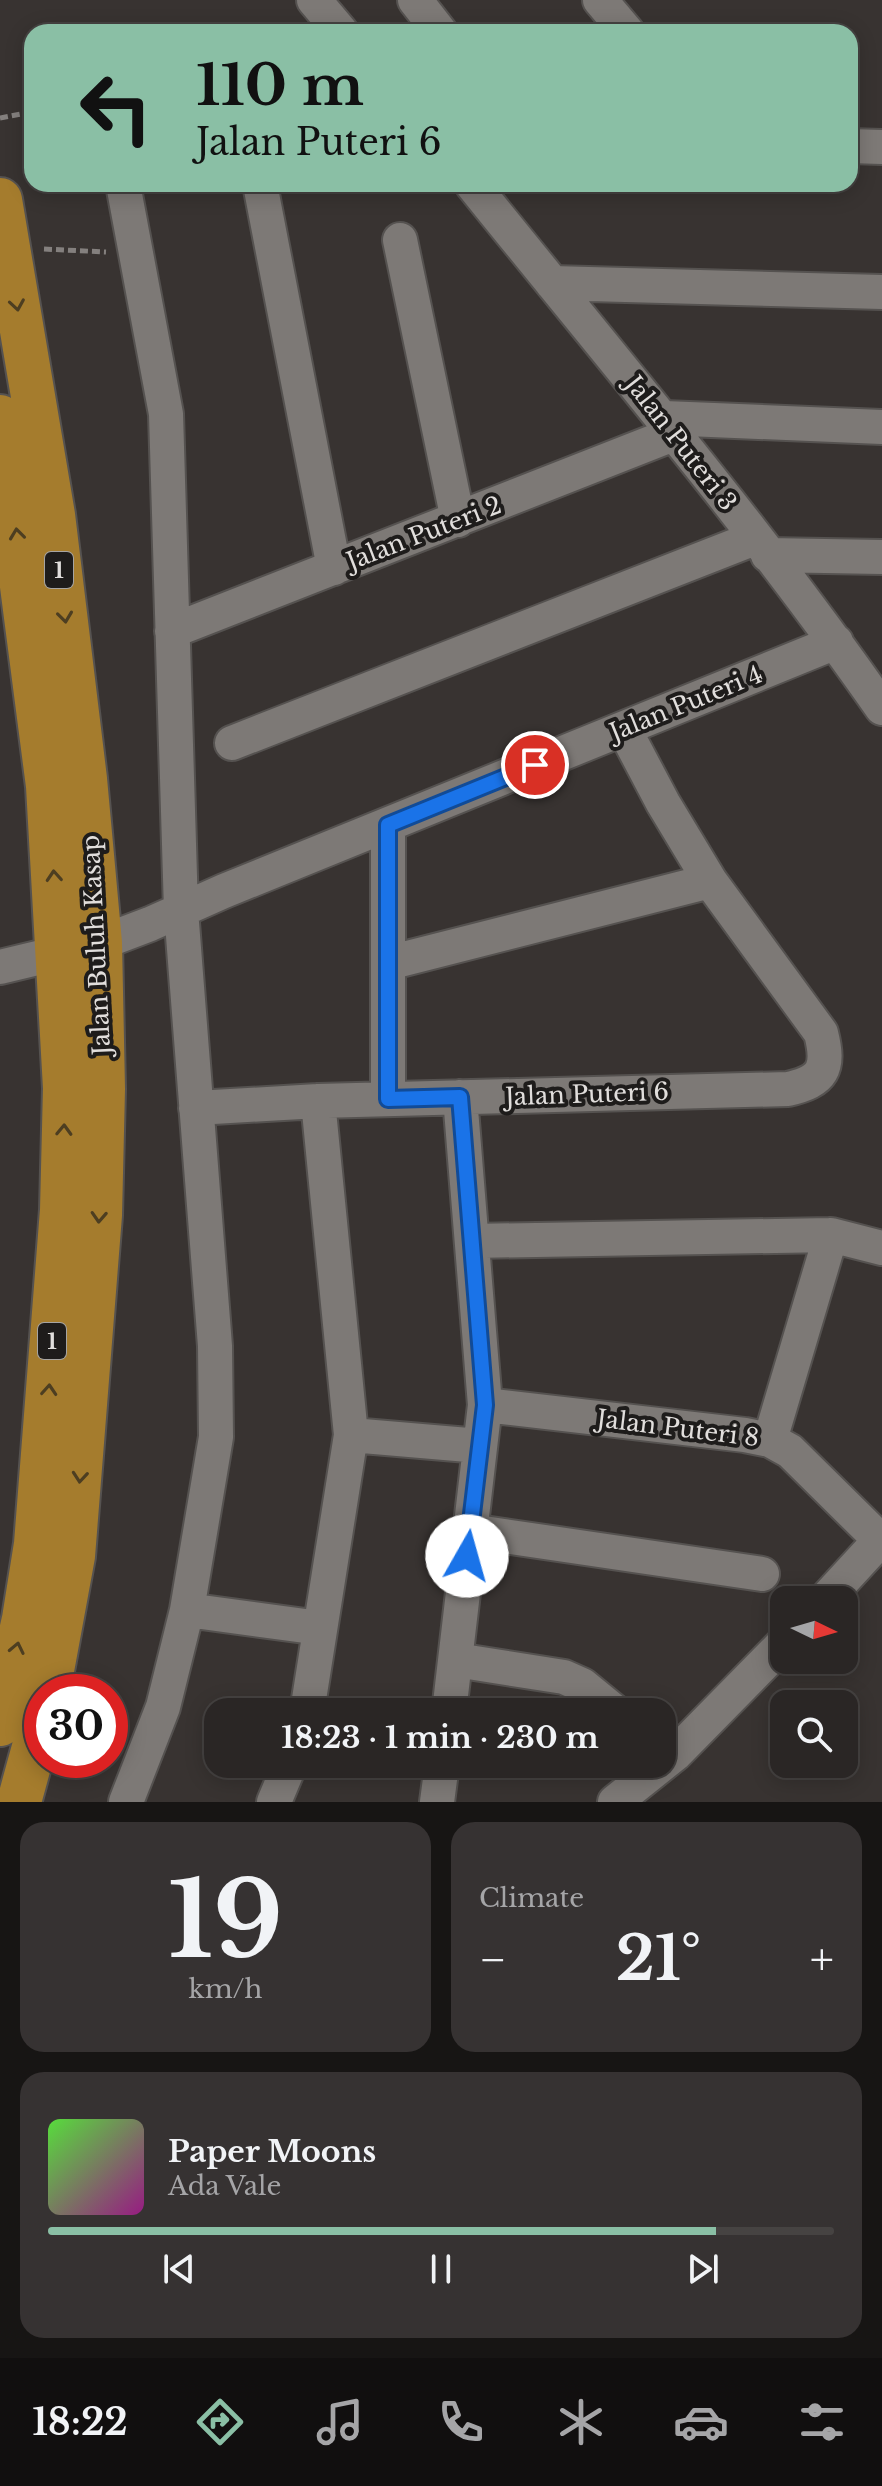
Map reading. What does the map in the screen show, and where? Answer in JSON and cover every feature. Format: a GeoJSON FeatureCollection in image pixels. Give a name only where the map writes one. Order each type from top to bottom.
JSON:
{"type":"FeatureCollection","features":[{"type":"Feature","properties":{"kind":"highway","name":"Jalan Buluh Kasap"},"geometry":{"type":"LineString","coordinates":[[0,200],[53,515],[85,779],[80,949],[65,1088],[62,1210],[36,1544],[24,1619],[0,1724]]}},
{"type":"Feature","properties":{"kind":"highway","name":"Jalan Buluh Kasap"},"geometry":{"type":"LineString","coordinates":[[0,417],[48,786],[103,1089],[100,1215],[73,1556],[51,1674]]}},
{"type":"Feature","properties":{"kind":"highway"},"geometry":{"type":"LineString","coordinates":[[19,1802],[26,1778]]}},
{"type":"Feature","properties":{"kind":"street"},"geometry":{"type":"LineString","coordinates":[[314,0],[334,24]]}},
{"type":"Feature","properties":{"kind":"street"},"geometry":{"type":"LineString","coordinates":[[415,0],[434,24]]}},
{"type":"Feature","properties":{"kind":"street"},"geometry":{"type":"LineString","coordinates":[[600,0],[620,24]]}},
{"type":"Feature","properties":{"kind":"street"},"geometry":{"type":"LineString","coordinates":[[858,146],[882,147]]}},
{"type":"Feature","properties":{"kind":"street"},"geometry":{"type":"LineString","coordinates":[[124,192],[165,408],[181,910],[215,1346],[216,1437],[187,1610],[163,1707],[126,1802]]}},
{"type":"Feature","properties":{"kind":"street"},"geometry":{"type":"LineString","coordinates":[[262,192],[334,568]]}},
{"type":"Feature","properties":{"kind":"street","name":"Jalan Puteri 3"},"geometry":{"type":"LineString","coordinates":[[478,192],[670,426],[836,642],[882,708]]}},
{"type":"Feature","properties":{"kind":"street"},"geometry":{"type":"LineString","coordinates":[[400,240],[458,520]]}},
{"type":"Feature","properties":{"kind":"street"},"geometry":{"type":"LineString","coordinates":[[552,283],[882,292]]}},
{"type":"Feature","properties":{"kind":"street"},"geometry":{"type":"LineString","coordinates":[[670,426],[882,427]]}},
{"type":"Feature","properties":{"kind":"street","name":"Jalan Puteri 2"},"geometry":{"type":"LineString","coordinates":[[172,631],[458,520],[670,426]]}},
{"type":"Feature","properties":{"kind":"street"},"geometry":{"type":"LineString","coordinates":[[232,743],[762,546],[882,557]]}},
{"type":"Feature","properties":{"kind":"street","name":"Jalan Puteri 4"},"geometry":{"type":"LineString","coordinates":[[0,967],[80,949],[181,910],[836,642]]}},
{"type":"Feature","properties":{"kind":"street"},"geometry":{"type":"LineString","coordinates":[[388,963],[710,881],[663,803],[624,729]]}},
{"type":"Feature","properties":{"kind":"street"},"geometry":{"type":"LineString","coordinates":[[388,825],[388,1099]]}},
{"type":"Feature","properties":{"kind":"street","name":"Jalan Puteri 6"},"geometry":{"type":"LineString","coordinates":[[196,1108],[318,1101],[788,1089],[810,1084],[820,1075],[824,1065],[825,1049],[821,1033],[710,881]]}},
{"type":"Feature","properties":{"kind":"street"},"geometry":{"type":"LineString","coordinates":[[451,1698],[485,1405],[460,1097]]}},
{"type":"Feature","properties":{"kind":"street"},"geometry":{"type":"LineString","coordinates":[[309,1698],[351,1435],[318,1101]]}},
{"type":"Feature","properties":{"kind":"street"},"geometry":{"type":"LineString","coordinates":[[472,1241],[831,1235],[882,1248]]}},
{"type":"Feature","properties":{"kind":"street"},"geometry":{"type":"LineString","coordinates":[[770,1440],[831,1235]]}},
{"type":"Feature","properties":{"kind":"street","name":"Jalan Puteri 8"},"geometry":{"type":"LineString","coordinates":[[485,1405],[770,1440],[790,1451],[881,1539]]}},
{"type":"Feature","properties":{"kind":"street"},"geometry":{"type":"LineString","coordinates":[[351,1435],[480,1446]]}},
{"type":"Feature","properties":{"kind":"street"},"geometry":{"type":"LineString","coordinates":[[470,1531],[762,1574]]}},
{"type":"Feature","properties":{"kind":"street"},"geometry":{"type":"LineString","coordinates":[[838,1586],[881,1539]]}},
{"type":"Feature","properties":{"kind":"street"},"geometry":{"type":"LineString","coordinates":[[187,1610],[320,1628]]}},
{"type":"Feature","properties":{"kind":"street"},"geometry":{"type":"LineString","coordinates":[[676,1748],[770,1657]]}},
{"type":"Feature","properties":{"kind":"street"},"geometry":{"type":"LineString","coordinates":[[456,1660],[564,1677],[582,1685],[598,1698]]}},
{"type":"Feature","properties":{"kind":"street"},"geometry":{"type":"LineString","coordinates":[[274,1802],[284,1778]]}},
{"type":"Feature","properties":{"kind":"street"},"geometry":{"type":"LineString","coordinates":[[437,1802],[440,1778]]}},
{"type":"Feature","properties":{"kind":"street"},"geometry":{"type":"LineString","coordinates":[[615,1802],[643,1778]]}},
{"type":"Feature","properties":{"kind":"path"},"geometry":{"type":"LineString","coordinates":[[0,118],[24,114]]}},
{"type":"Feature","properties":{"kind":"path"},"geometry":{"type":"LineString","coordinates":[[8,247],[135,254]]}},
{"type":"Feature","properties":{"kind":"route"},"geometry":{"type":"LineString","coordinates":[[467,1556],[485,1405],[460,1097],[388,1099],[388,825],[535,765]]}}]}
